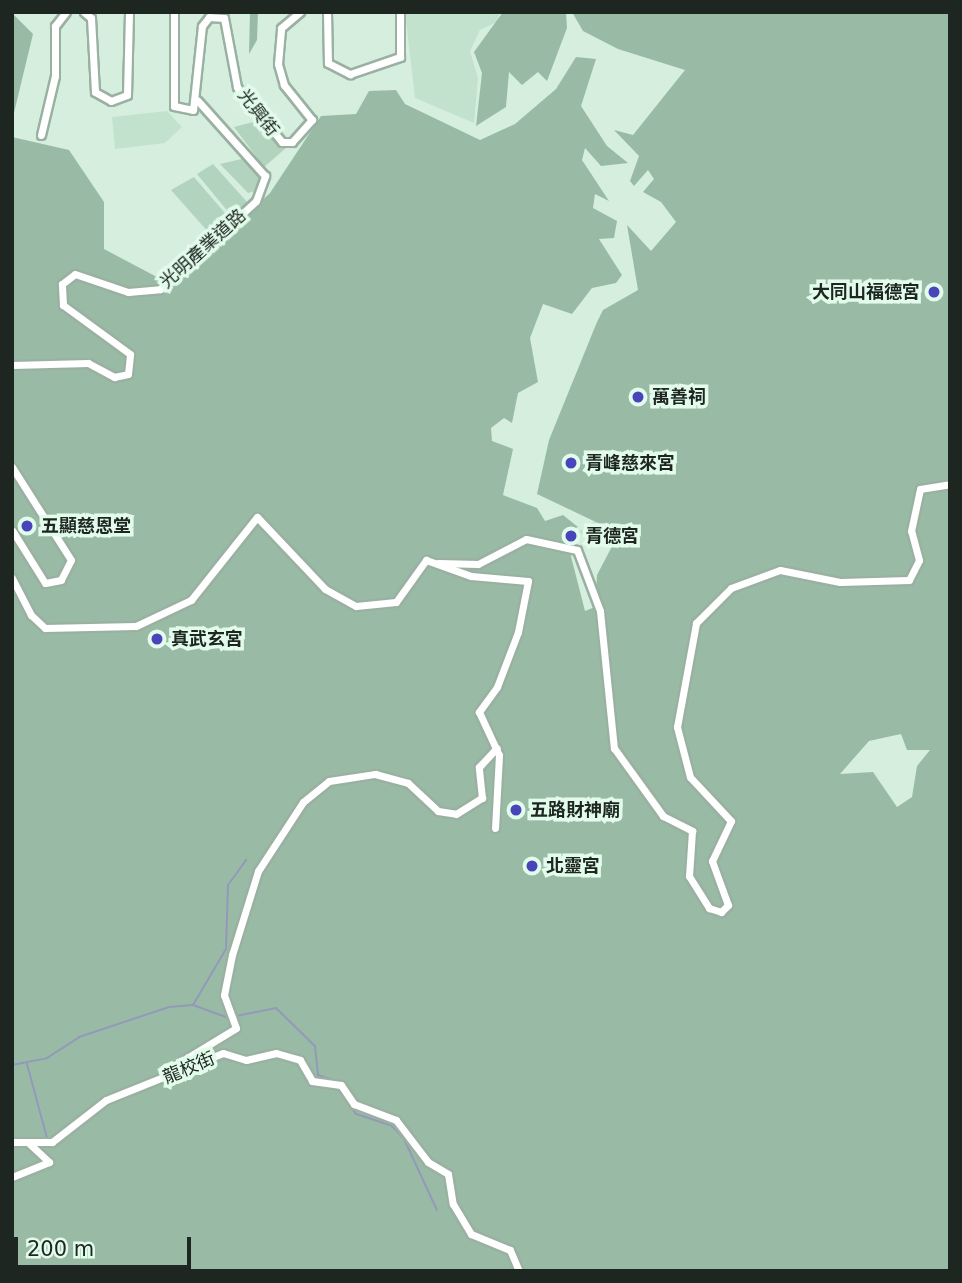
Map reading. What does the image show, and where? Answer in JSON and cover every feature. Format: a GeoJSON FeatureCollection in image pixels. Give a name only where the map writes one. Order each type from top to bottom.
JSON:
{"type":"FeatureCollection","features":[{"type":"Feature","properties":{"kind":"street"},"geometry":{"type":"LineString","coordinates":[[41,135],[55,76],[55,26],[66,12]]}},
{"type":"Feature","properties":{"kind":"street"},"geometry":{"type":"LineString","coordinates":[[84,12],[90,18],[95,92],[111,101],[127,95],[129,12]]}},
{"type":"Feature","properties":{"kind":"street"},"geometry":{"type":"LineString","coordinates":[[174,12],[173,103],[189,112],[198,101]]}},
{"type":"Feature","properties":{"kind":"street","name":"光興街"},"geometry":{"type":"LineString","coordinates":[[198,101],[202,26],[216,16],[230,30],[237,87],[282,142],[310,128],[309,113],[284,86],[278,64],[281,28],[300,12]]}},
{"type":"Feature","properties":{"kind":"street"},"geometry":{"type":"LineString","coordinates":[[327,12],[328,63],[350,74],[400,57],[400,12]]}},
{"type":"Feature","properties":{"kind":"street","name":"光明產業道路"},"geometry":{"type":"LineString","coordinates":[[12,365],[88,363],[114,377],[128,374],[130,354],[63,305],[62,284],[75,274],[128,292],[160,289],[257,201],[265,176],[198,101]]}},
{"type":"Feature","properties":{"kind":"street"},"geometry":{"type":"LineString","coordinates":[[12,467],[71,560],[61,580],[45,583],[12,530]]}},
{"type":"Feature","properties":{"kind":"street"},"geometry":{"type":"LineString","coordinates":[[12,578],[37,623],[54,630],[136,626],[159,618],[208,584],[257,517],[325,589],[356,606],[387,607],[422,562],[478,564],[526,540],[577,550],[600,611],[614,748],[663,816],[692,831],[689,876],[709,908],[721,912],[728,905],[712,861],[731,821],[690,777],[677,727],[696,623],[731,588],[780,570],[840,582],[909,580],[919,561],[911,531],[920,489],[950,484]]}},
{"type":"Feature","properties":{"kind":"street"},"geometry":{"type":"LineString","coordinates":[[438,563],[460,573],[498,574],[530,584],[497,687],[480,708],[497,748],[495,828]]}},
{"type":"Feature","properties":{"kind":"street"},"geometry":{"type":"LineString","coordinates":[[170,1077],[182,1061],[236,1028],[224,995],[232,955],[258,871],[303,802],[329,781],[375,774],[408,783],[438,811],[456,814],[482,797],[479,767],[497,748]]}},
{"type":"Feature","properties":{"kind":"street","name":"龍校街"},"geometry":{"type":"LineString","coordinates":[[12,1142],[52,1142],[106,1100],[231,1052],[246,1060],[276,1054],[300,1060],[312,1081],[341,1085],[354,1104],[396,1120],[428,1163],[448,1174],[453,1204],[471,1234],[510,1250],[519,1271]]}},
{"type":"Feature","properties":{"kind":"street"},"geometry":{"type":"LineString","coordinates":[[12,1177],[49,1162],[29,1143]]}},
{"type":"Feature","properties":{"kind":"shaded area"},"geometry":{"type":"Polygon","coordinates":[[[250,12],[258,12],[257,40],[249,54],[250,12]]]}},
{"type":"Feature","properties":{"kind":"shaded area"},"geometry":{"type":"Polygon","coordinates":[[[405,12],[500,12],[497,22],[480,30],[470,51],[478,78],[474,123],[415,98],[405,12]]]}},
{"type":"Feature","properties":{"kind":"shaded area"},"geometry":{"type":"Polygon","coordinates":[[[503,12],[566,12],[567,28],[547,81],[538,72],[522,85],[509,72],[506,107],[476,126],[482,73],[474,52],[503,12]]]}},
{"type":"Feature","properties":{"kind":"shaded area"},"geometry":{"type":"Polygon","coordinates":[[[572,12],[950,12],[950,1271],[12,1271],[12,137],[69,150],[104,202],[104,249],[172,285],[270,193],[321,116],[356,114],[369,91],[396,90],[405,104],[480,140],[515,124],[556,89],[576,57],[596,59],[581,106],[607,146],[628,163],[601,166],[585,148],[582,160],[609,201],[595,194],[593,208],[617,221],[614,238],[599,239],[622,275],[616,283],[592,288],[572,314],[543,304],[530,338],[538,382],[518,393],[512,423],[504,418],[491,428],[492,441],[513,449],[503,495],[537,508],[545,521],[563,515],[578,527],[565,533],[585,611],[595,607],[597,575],[619,533],[537,494],[549,440],[597,322],[603,310],[638,290],[627,225],[651,251],[676,222],[661,202],[643,192],[654,179],[648,170],[634,186],[630,181],[639,156],[614,130],[633,135],[685,70],[618,49],[583,31],[572,12]],[[901,734],[869,741],[840,774],[873,772],[897,807],[912,797],[917,766],[930,750],[907,750],[901,734]]]}},
{"type":"Feature","properties":{"kind":"shaded area"},"geometry":{"type":"Polygon","coordinates":[[[12,13],[33,34],[12,121],[12,13]]]}},
{"type":"Feature","properties":{"kind":"shaded area"},"geometry":{"type":"Polygon","coordinates":[[[167,111],[182,127],[165,143],[115,149],[112,117],[167,111]]]}},
{"type":"Feature","properties":{"kind":"shaded area"},"geometry":{"type":"Polygon","coordinates":[[[257,121],[286,148],[264,167],[234,127],[257,121]]]}},
{"type":"Feature","properties":{"kind":"shaded area"},"geometry":{"type":"Polygon","coordinates":[[[246,158],[262,173],[259,190],[248,193],[220,164],[246,158]]]}},
{"type":"Feature","properties":{"kind":"shaded area"},"geometry":{"type":"Polygon","coordinates":[[[213,164],[248,203],[230,214],[197,174],[213,164]]]}},
{"type":"Feature","properties":{"kind":"shaded area"},"geometry":{"type":"Polygon","coordinates":[[[194,177],[230,219],[210,234],[171,190],[194,177]]]}},
{"type":"Feature","properties":{"kind":"shaded area"},"geometry":{"type":"Polygon","coordinates":[[[595,521],[605,531],[598,544],[578,532],[595,521]]]}},
{"type":"Feature","properties":{"kind":"waterway"},"geometry":{"type":"LineString","coordinates":[[193,1005],[226,949],[228,885],[246,860]]}},
{"type":"Feature","properties":{"kind":"waterway"},"geometry":{"type":"LineString","coordinates":[[12,1065],[47,1058],[79,1037],[169,1007],[193,1005],[229,1018]]}},
{"type":"Feature","properties":{"kind":"waterway"},"geometry":{"type":"LineString","coordinates":[[236,1016],[276,1008],[315,1046],[318,1075],[336,1081]]}},
{"type":"Feature","properties":{"kind":"waterway"},"geometry":{"type":"LineString","coordinates":[[27,1064],[47,1138]]}},
{"type":"Feature","properties":{"kind":"waterway"},"geometry":{"type":"LineString","coordinates":[[339,1089],[356,1114],[392,1126],[404,1139],[437,1210]]}},
{"type":"Feature","properties":{"kind":"place","name":"大同山福德宮"},"geometry":{"type":"Point","coordinates":[934,292]}},
{"type":"Feature","properties":{"kind":"place","name":"萬善祠"},"geometry":{"type":"Point","coordinates":[638,397]}},
{"type":"Feature","properties":{"kind":"place","name":"青峰慈來宮"},"geometry":{"type":"Point","coordinates":[571,463]}},
{"type":"Feature","properties":{"kind":"place","name":"五顯慈恩堂"},"geometry":{"type":"Point","coordinates":[27,526]}},
{"type":"Feature","properties":{"kind":"place","name":"青德宮"},"geometry":{"type":"Point","coordinates":[571,536]}},
{"type":"Feature","properties":{"kind":"place","name":"真武玄宮"},"geometry":{"type":"Point","coordinates":[157,639]}},
{"type":"Feature","properties":{"kind":"place","name":"五路財神廟"},"geometry":{"type":"Point","coordinates":[516,810]}},
{"type":"Feature","properties":{"kind":"place","name":"北靈宮"},"geometry":{"type":"Point","coordinates":[532,866]}}]}
